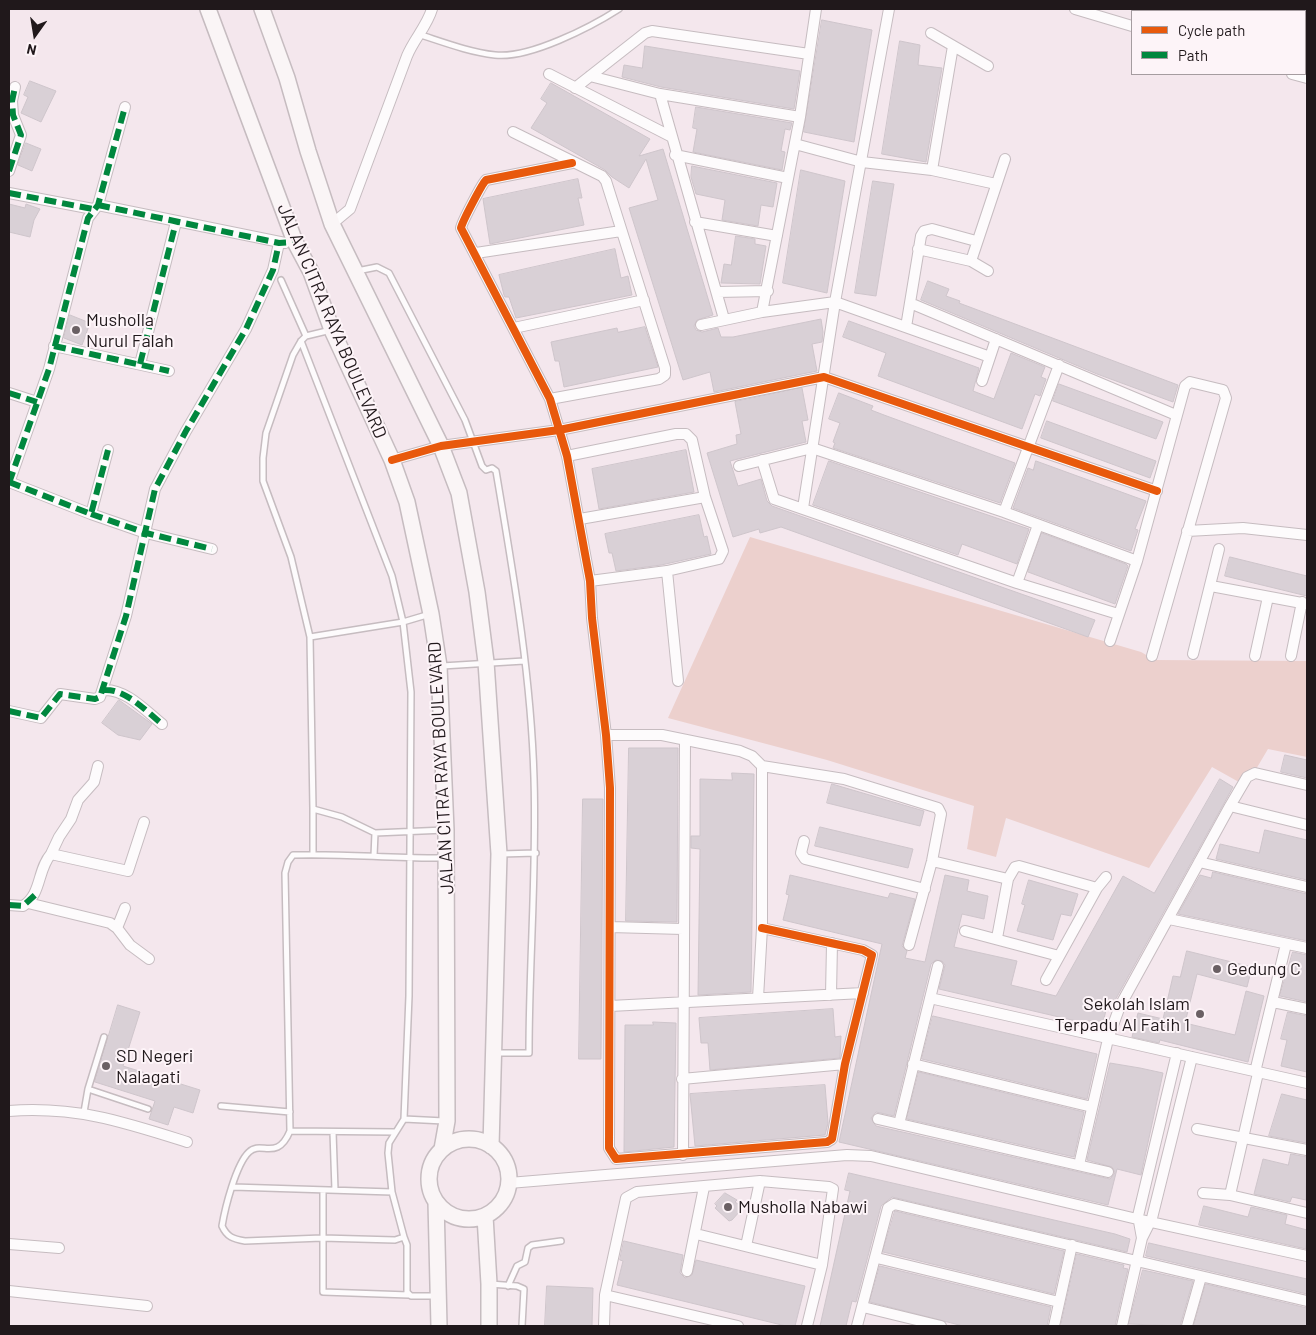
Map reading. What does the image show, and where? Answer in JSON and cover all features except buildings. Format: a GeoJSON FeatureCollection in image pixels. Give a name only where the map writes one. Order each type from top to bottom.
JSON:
{"type":"FeatureCollection","features":[{"type":"Feature","properties":{"kind":"main road","name":"JALAN CITRA RAYA BOULEVARD"},"geometry":{"type":"LineString","coordinates":[[208,9],[295,242],[310,272],[332,330],[392,460],[407,502],[431,614],[439,666],[448,910],[447,1121],[442,1149]]}},
{"type":"Feature","properties":{"kind":"main road"},"geometry":{"type":"LineString","coordinates":[[262,9],[288,78],[308,151],[332,224],[442,446],[459,493],[477,592],[486,662],[499,854],[492,1053],[491,1146]]}},
{"type":"Feature","properties":{"kind":"main road"},"geometry":{"type":"LineString","coordinates":[[466,1139],[483,1142],[491,1146],[505,1162],[509,1183],[504,1199],[492,1212],[485,1216],[470,1219],[455,1217],[441,1208],[436,1202],[429,1186],[430,1170],[442,1149],[449,1144],[466,1139]]}},
{"type":"Feature","properties":{"kind":"main road"},"geometry":{"type":"LineString","coordinates":[[436,1202],[440,1295],[439,1326]]}},
{"type":"Feature","properties":{"kind":"main road"},"geometry":{"type":"LineString","coordinates":[[485,1216],[489,1284],[489,1326]]}},
{"type":"Feature","properties":{"kind":"street"},"geometry":{"type":"LineString","coordinates":[[332,224],[350,209],[407,56],[417,34],[426,24],[432,9]]}},
{"type":"Feature","properties":{"kind":"street"},"geometry":{"type":"LineString","coordinates":[[762,312],[768,291],[800,117],[816,9]]}},
{"type":"Feature","properties":{"kind":"street"},"geometry":{"type":"LineString","coordinates":[[804,508],[835,302],[889,9]]}},
{"type":"Feature","properties":{"kind":"street"},"geometry":{"type":"LineString","coordinates":[[1075,9],[1131,26]]}},
{"type":"Feature","properties":{"kind":"street"},"geometry":{"type":"LineString","coordinates":[[575,88],[645,33],[652,31],[809,54]]}},
{"type":"Feature","properties":{"kind":"street"},"geometry":{"type":"LineString","coordinates":[[931,33],[988,66]]}},
{"type":"Feature","properties":{"kind":"street"},"geometry":{"type":"LineString","coordinates":[[932,170],[954,46]]}},
{"type":"Feature","properties":{"kind":"street"},"geometry":{"type":"LineString","coordinates":[[549,74],[670,136]]}},
{"type":"Feature","properties":{"kind":"street"},"geometry":{"type":"LineString","coordinates":[[590,76],[660,94],[800,117]]}},
{"type":"Feature","properties":{"kind":"street"},"geometry":{"type":"LineString","coordinates":[[9,171],[20,135],[13,126],[12,109],[15,87]]}},
{"type":"Feature","properties":{"kind":"street"},"geometry":{"type":"LineString","coordinates":[[660,94],[670,136],[724,319]]}},
{"type":"Feature","properties":{"kind":"street"},"geometry":{"type":"LineString","coordinates":[[125,107],[96,207],[88,218],[49,369],[9,478],[91,514],[146,532],[212,549]]}},
{"type":"Feature","properties":{"kind":"street"},"geometry":{"type":"LineString","coordinates":[[513,132],[572,163],[602,176],[606,181],[665,368],[662,377],[550,399]]}},
{"type":"Feature","properties":{"kind":"street"},"geometry":{"type":"LineString","coordinates":[[795,144],[862,162],[932,170],[996,184]]}},
{"type":"Feature","properties":{"kind":"street"},"geometry":{"type":"LineString","coordinates":[[676,155],[788,178]]}},
{"type":"Feature","properties":{"kind":"street"},"geometry":{"type":"LineString","coordinates":[[970,261],[1005,159]]}},
{"type":"Feature","properties":{"kind":"street"},"geometry":{"type":"LineString","coordinates":[[572,163],[486,180],[481,185],[473,204],[464,217],[461,228],[476,253],[550,399],[567,456],[580,519],[590,581],[592,618],[606,735],[610,788],[610,1152],[619,1160],[827,1142],[834,1135],[845,1064],[872,955],[868,951],[762,928]]}},
{"type":"Feature","properties":{"kind":"street"},"geometry":{"type":"LineString","coordinates":[[9,193],[96,207],[279,243],[295,242]]}},
{"type":"Feature","properties":{"kind":"street"},"geometry":{"type":"LineString","coordinates":[[140,364],[176,222]]}},
{"type":"Feature","properties":{"kind":"street"},"geometry":{"type":"LineString","coordinates":[[695,222],[777,236]]}},
{"type":"Feature","properties":{"kind":"street"},"geometry":{"type":"LineString","coordinates":[[906,327],[922,234],[928,228],[976,241]]}},
{"type":"Feature","properties":{"kind":"street"},"geometry":{"type":"LineString","coordinates":[[476,253],[622,231]]}},
{"type":"Feature","properties":{"kind":"street"},"geometry":{"type":"LineString","coordinates":[[9,711],[41,718],[54,699],[60,694],[95,699],[100,697],[126,616],[146,532],[150,504],[155,489],[255,312],[273,270],[279,243]]}},
{"type":"Feature","properties":{"kind":"street"},"geometry":{"type":"LineString","coordinates":[[918,249],[970,261],[988,271]]}},
{"type":"Feature","properties":{"kind":"street"},"geometry":{"type":"LineString","coordinates":[[717,292],[768,291]]}},
{"type":"Feature","properties":{"kind":"street"},"geometry":{"type":"LineString","coordinates":[[514,328],[644,300]]}},
{"type":"Feature","properties":{"kind":"street"},"geometry":{"type":"LineString","coordinates":[[701,324],[762,312],[835,302],[990,357]]}},
{"type":"Feature","properties":{"kind":"street"},"geometry":{"type":"LineString","coordinates":[[910,303],[1176,415]]}},
{"type":"Feature","properties":{"kind":"street"},"geometry":{"type":"LineString","coordinates":[[982,381],[996,339]]}},
{"type":"Feature","properties":{"kind":"street"},"geometry":{"type":"LineString","coordinates":[[54,346],[168,371]]}},
{"type":"Feature","properties":{"kind":"street"},"geometry":{"type":"LineString","coordinates":[[1004,512],[1059,365]]}},
{"type":"Feature","properties":{"kind":"street"},"geometry":{"type":"LineString","coordinates":[[392,460],[442,446],[559,430],[824,377],[1157,491]]}},
{"type":"Feature","properties":{"kind":"street"},"geometry":{"type":"LineString","coordinates":[[1110,641],[1137,561],[1176,415],[1188,382],[1226,393],[1152,656]]}},
{"type":"Feature","properties":{"kind":"street"},"geometry":{"type":"LineString","coordinates":[[9,393],[37,402]]}},
{"type":"Feature","properties":{"kind":"street"},"geometry":{"type":"LineString","coordinates":[[567,456],[676,434],[686,434],[692,440],[705,497],[723,556],[719,559],[667,571],[590,581]]}},
{"type":"Feature","properties":{"kind":"street"},"geometry":{"type":"LineString","coordinates":[[739,466],[812,448],[1004,512],[1137,561]]}},
{"type":"Feature","properties":{"kind":"street"},"geometry":{"type":"LineString","coordinates":[[91,514],[108,450]]}},
{"type":"Feature","properties":{"kind":"street"},"geometry":{"type":"LineString","coordinates":[[762,460],[774,499],[1017,583],[1118,614]]}},
{"type":"Feature","properties":{"kind":"street"},"geometry":{"type":"LineString","coordinates":[[580,519],[705,497]]}},
{"type":"Feature","properties":{"kind":"street"},"geometry":{"type":"LineString","coordinates":[[1017,583],[1038,525]]}},
{"type":"Feature","properties":{"kind":"street"},"geometry":{"type":"LineString","coordinates":[[1188,532],[1243,528],[1307,535]]}},
{"type":"Feature","properties":{"kind":"street"},"geometry":{"type":"LineString","coordinates":[[1193,654],[1219,549]]}},
{"type":"Feature","properties":{"kind":"street"},"geometry":{"type":"LineString","coordinates":[[667,571],[678,681]]}},
{"type":"Feature","properties":{"kind":"street"},"geometry":{"type":"LineString","coordinates":[[1211,586],[1305,603],[1291,656]]}},
{"type":"Feature","properties":{"kind":"street"},"geometry":{"type":"LineString","coordinates":[[1255,656],[1268,597]]}},
{"type":"Feature","properties":{"kind":"street"},"geometry":{"type":"LineString","coordinates":[[103,690],[110,689],[122,694],[162,724]]}},
{"type":"Feature","properties":{"kind":"street"},"geometry":{"type":"LineString","coordinates":[[606,735],[647,733],[747,753],[762,766],[844,779],[938,808],[941,814],[932,861],[909,945]]}},
{"type":"Feature","properties":{"kind":"street"},"geometry":{"type":"LineString","coordinates":[[682,1154],[685,740]]}},
{"type":"Feature","properties":{"kind":"street"},"geometry":{"type":"LineString","coordinates":[[9,905],[17,907],[28,903],[36,894],[46,860],[51,854],[58,837],[71,819],[78,800],[94,782],[98,766]]}},
{"type":"Feature","properties":{"kind":"street"},"geometry":{"type":"LineString","coordinates":[[758,998],[762,928],[762,766]]}},
{"type":"Feature","properties":{"kind":"street"},"geometry":{"type":"LineString","coordinates":[[1079,1165],[1108,1039],[1120,1006],[1247,777],[1255,772],[1307,785]]}},
{"type":"Feature","properties":{"kind":"street"},"geometry":{"type":"LineString","coordinates":[[1230,806],[1307,825]]}},
{"type":"Feature","properties":{"kind":"street"},"geometry":{"type":"LineString","coordinates":[[51,854],[128,871],[144,822]]}},
{"type":"Feature","properties":{"kind":"street"},"geometry":{"type":"LineString","coordinates":[[804,841],[801,853],[805,859],[925,888]]}},
{"type":"Feature","properties":{"kind":"street"},"geometry":{"type":"LineString","coordinates":[[932,861],[1008,879]]}},
{"type":"Feature","properties":{"kind":"street"},"geometry":{"type":"LineString","coordinates":[[1199,862],[1307,887]]}},
{"type":"Feature","properties":{"kind":"street"},"geometry":{"type":"LineString","coordinates":[[997,938],[1008,879],[1012,869],[1018,866],[1096,888]]}},
{"type":"Feature","properties":{"kind":"street"},"geometry":{"type":"LineString","coordinates":[[1046,980],[1096,888],[1106,877]]}},
{"type":"Feature","properties":{"kind":"street"},"geometry":{"type":"LineString","coordinates":[[28,903],[110,923],[117,928],[130,946],[149,959]]}},
{"type":"Feature","properties":{"kind":"street"},"geometry":{"type":"LineString","coordinates":[[117,928],[125,908]]}},
{"type":"Feature","properties":{"kind":"street"},"geometry":{"type":"LineString","coordinates":[[1169,919],[1307,948]]}},
{"type":"Feature","properties":{"kind":"street"},"geometry":{"type":"LineString","coordinates":[[610,927],[683,929]]}},
{"type":"Feature","properties":{"kind":"street"},"geometry":{"type":"LineString","coordinates":[[965,932],[997,938],[1059,956]]}},
{"type":"Feature","properties":{"kind":"street"},"geometry":{"type":"LineString","coordinates":[[831,994],[832,943]]}},
{"type":"Feature","properties":{"kind":"street"},"geometry":{"type":"LineString","coordinates":[[1230,1196],[1256,1072],[1286,944]]}},
{"type":"Feature","properties":{"kind":"street"},"geometry":{"type":"LineString","coordinates":[[900,1124],[938,966]]}},
{"type":"Feature","properties":{"kind":"street"},"geometry":{"type":"LineString","coordinates":[[610,1006],[863,993]]}},
{"type":"Feature","properties":{"kind":"street"},"geometry":{"type":"LineString","coordinates":[[930,998],[1307,1083]]}},
{"type":"Feature","properties":{"kind":"street"},"geometry":{"type":"LineString","coordinates":[[1273,1002],[1307,1009]]}},
{"type":"Feature","properties":{"kind":"street"},"geometry":{"type":"LineString","coordinates":[[1142,1238],[1137,1219],[1177,1054]]}},
{"type":"Feature","properties":{"kind":"street"},"geometry":{"type":"LineString","coordinates":[[1122,1326],[1136,1261],[1142,1238],[1151,1222],[1192,1057]]}},
{"type":"Feature","properties":{"kind":"street"},"geometry":{"type":"LineString","coordinates":[[682,1079],[845,1064]]}},
{"type":"Feature","properties":{"kind":"street"},"geometry":{"type":"LineString","coordinates":[[913,1064],[1092,1107]]}},
{"type":"Feature","properties":{"kind":"street"},"geometry":{"type":"LineString","coordinates":[[9,1111],[84,1112],[124,1122],[186,1142]]}},
{"type":"Feature","properties":{"kind":"street"},"geometry":{"type":"LineString","coordinates":[[878,1119],[1108,1172]]}},
{"type":"Feature","properties":{"kind":"street"},"geometry":{"type":"LineString","coordinates":[[1197,1129],[1243,1136],[1307,1150]]}},
{"type":"Feature","properties":{"kind":"street"},"geometry":{"type":"LineString","coordinates":[[509,1183],[860,1154],[1137,1219],[1307,1256]]}},
{"type":"Feature","properties":{"kind":"street"},"geometry":{"type":"LineString","coordinates":[[1147,1179],[1160,1182]]}},
{"type":"Feature","properties":{"kind":"street"},"geometry":{"type":"LineString","coordinates":[[746,1246],[760,1181]]}},
{"type":"Feature","properties":{"kind":"street"},"geometry":{"type":"LineString","coordinates":[[604,1326],[605,1295],[626,1198],[637,1192],[760,1181],[829,1186],[833,1189],[822,1265],[808,1326]]}},
{"type":"Feature","properties":{"kind":"street"},"geometry":{"type":"LineString","coordinates":[[687,1271],[704,1187]]}},
{"type":"Feature","properties":{"kind":"street"},"geometry":{"type":"LineString","coordinates":[[1202,1193],[1230,1196],[1307,1213]]}},
{"type":"Feature","properties":{"kind":"street"},"geometry":{"type":"LineString","coordinates":[[858,1326],[890,1204],[1307,1301]]}},
{"type":"Feature","properties":{"kind":"street"},"geometry":{"type":"LineString","coordinates":[[696,1234],[822,1265]]}},
{"type":"Feature","properties":{"kind":"street"},"geometry":{"type":"LineString","coordinates":[[9,1244],[59,1248]]}},
{"type":"Feature","properties":{"kind":"street"},"geometry":{"type":"LineString","coordinates":[[1054,1326],[1072,1245]]}},
{"type":"Feature","properties":{"kind":"street"},"geometry":{"type":"LineString","coordinates":[[877,1258],[1059,1302]]}},
{"type":"Feature","properties":{"kind":"street"},"geometry":{"type":"LineString","coordinates":[[1187,1326],[1201,1277]]}},
{"type":"Feature","properties":{"kind":"street"},"geometry":{"type":"LineString","coordinates":[[9,1291],[148,1306]]}},
{"type":"Feature","properties":{"kind":"street"},"geometry":{"type":"LineString","coordinates":[[605,1295],[738,1326]]}},
{"type":"Feature","properties":{"kind":"street"},"geometry":{"type":"LineString","coordinates":[[862,1307],[942,1326]]}},
{"type":"Feature","properties":{"kind":"lane"},"geometry":{"type":"LineString","coordinates":[[417,34],[496,55],[518,53],[594,26],[619,9]]}},
{"type":"Feature","properties":{"kind":"lane"},"geometry":{"type":"LineString","coordinates":[[356,271],[377,267],[389,273],[465,420],[483,468],[496,470],[515,584],[524,661],[534,775],[536,853],[529,1053],[492,1053]]}},
{"type":"Feature","properties":{"kind":"lane"},"geometry":{"type":"LineString","coordinates":[[282,280],[306,336]]}},
{"type":"Feature","properties":{"kind":"lane"},"geometry":{"type":"LineString","coordinates":[[313,855],[310,637],[291,558],[263,481],[266,433],[293,355],[306,336],[332,330]]}},
{"type":"Feature","properties":{"kind":"lane"},"geometry":{"type":"LineString","coordinates":[[301,341],[392,576],[403,622],[411,692],[409,996],[404,1119],[389,1143],[388,1153],[392,1192],[407,1245],[409,1295]]}},
{"type":"Feature","properties":{"kind":"lane"},"geometry":{"type":"LineString","coordinates":[[310,637],[403,622],[431,614]]}},
{"type":"Feature","properties":{"kind":"lane"},"geometry":{"type":"LineString","coordinates":[[439,666],[524,661]]}},
{"type":"Feature","properties":{"kind":"lane"},"geometry":{"type":"LineString","coordinates":[[313,809],[342,817],[375,833],[446,830]]}},
{"type":"Feature","properties":{"kind":"lane"},"geometry":{"type":"LineString","coordinates":[[374,856],[375,833]]}},
{"type":"Feature","properties":{"kind":"lane"},"geometry":{"type":"LineString","coordinates":[[499,854],[536,853]]}},
{"type":"Feature","properties":{"kind":"lane"},"geometry":{"type":"LineString","coordinates":[[404,1237],[395,1240],[322,1238],[245,1241],[234,1239],[226,1234],[222,1226],[236,1174],[248,1152],[254,1149],[279,1147],[286,1141],[290,1131],[285,873],[288,862],[293,855],[445,858]]}},
{"type":"Feature","properties":{"kind":"lane"},"geometry":{"type":"LineString","coordinates":[[84,1112],[88,1090],[104,1037]]}},
{"type":"Feature","properties":{"kind":"lane"},"geometry":{"type":"LineString","coordinates":[[88,1090],[148,1108]]}},
{"type":"Feature","properties":{"kind":"lane"},"geometry":{"type":"LineString","coordinates":[[221,1106],[290,1112]]}},
{"type":"Feature","properties":{"kind":"lane"},"geometry":{"type":"LineString","coordinates":[[404,1119],[447,1121]]}},
{"type":"Feature","properties":{"kind":"lane"},"geometry":{"type":"LineString","coordinates":[[290,1131],[395,1132]]}},
{"type":"Feature","properties":{"kind":"lane"},"geometry":{"type":"LineString","coordinates":[[333,1132],[334,1190]]}},
{"type":"Feature","properties":{"kind":"lane"},"geometry":{"type":"LineString","coordinates":[[233,1187],[392,1192]]}},
{"type":"Feature","properties":{"kind":"lane"},"geometry":{"type":"LineString","coordinates":[[323,1190],[324,1293],[440,1295]]}},
{"type":"Feature","properties":{"kind":"lane"},"geometry":{"type":"LineString","coordinates":[[508,1286],[517,1266],[525,1262],[528,1248],[532,1245],[561,1241]]}},
{"type":"Feature","properties":{"kind":"lane"},"geometry":{"type":"LineString","coordinates":[[489,1284],[517,1286],[524,1289],[522,1326]]}},
{"type":"Feature","properties":{"kind":"shaded area"},"geometry":{"type":"Polygon","coordinates":[[[750,537],[1141,652],[1155,660],[1307,661],[1307,757],[1268,749],[1246,786],[1212,767],[1149,868],[1006,818],[996,857],[967,849],[974,806],[827,760],[668,718],[750,537]]]}},
{"type":"Feature","properties":{"kind":"marked path"},"geometry":{"type":"LineString","coordinates":[[9,171],[21,135],[13,115],[12,101],[15,87]]}},
{"type":"Feature","properties":{"kind":"marked path"},"geometry":{"type":"LineString","coordinates":[[9,483],[49,369],[88,218],[98,205],[125,107]]}},
{"type":"Feature","properties":{"kind":"marked path"},"geometry":{"type":"LineString","coordinates":[[9,193],[93,209]]}},
{"type":"Feature","properties":{"kind":"marked path"},"geometry":{"type":"LineString","coordinates":[[98,205],[279,243],[295,242]]}},
{"type":"Feature","properties":{"kind":"marked path"},"geometry":{"type":"LineString","coordinates":[[140,364],[176,222]]}},
{"type":"Feature","properties":{"kind":"marked path"},"geometry":{"type":"LineString","coordinates":[[9,711],[41,718],[60,694],[95,699],[100,697],[126,616],[155,489],[186,431],[246,329],[273,270],[279,243]]}},
{"type":"Feature","properties":{"kind":"marked path"},"geometry":{"type":"LineString","coordinates":[[54,346],[169,371]]}},
{"type":"Feature","properties":{"kind":"marked path"},"geometry":{"type":"LineString","coordinates":[[9,393],[37,402]]}},
{"type":"Feature","properties":{"kind":"marked path"},"geometry":{"type":"LineString","coordinates":[[9,482],[91,514],[108,450]]}},
{"type":"Feature","properties":{"kind":"marked path"},"geometry":{"type":"LineString","coordinates":[[91,514],[146,533],[212,549]]}},
{"type":"Feature","properties":{"kind":"marked path"},"geometry":{"type":"LineString","coordinates":[[103,690],[111,690],[127,696],[162,724]]}},
{"type":"Feature","properties":{"kind":"marked path"},"geometry":{"type":"LineString","coordinates":[[9,905],[23,906],[36,894]]}},
{"type":"Feature","properties":{"kind":"cycle path"},"geometry":{"type":"LineString","coordinates":[[572,163],[486,180],[472,203],[461,228],[550,399],[567,456],[590,581],[592,618],[606,735],[610,788],[609,1148],[616,1159],[827,1142],[832,1139],[845,1064],[872,955],[863,950],[762,928]]}},
{"type":"Feature","properties":{"kind":"cycle path"},"geometry":{"type":"LineString","coordinates":[[392,460],[441,446],[559,430],[824,377],[1157,491]]}},
{"type":"Feature","properties":{"kind":"place","name":"Musholla Nurul Falah"},"geometry":{"type":"Point","coordinates":[76,330]}},
{"type":"Feature","properties":{"kind":"place","name":"Gedung C"},"geometry":{"type":"Point","coordinates":[1217,969]}},
{"type":"Feature","properties":{"kind":"place","name":"Sekolah Islam Terpadu Al Fatih 1"},"geometry":{"type":"Point","coordinates":[1200,1014]}},
{"type":"Feature","properties":{"kind":"place","name":"SD Negeri Nalagati"},"geometry":{"type":"Point","coordinates":[106,1066]}},
{"type":"Feature","properties":{"kind":"place","name":"Musholla Nabawi"},"geometry":{"type":"Point","coordinates":[728,1207]}}]}
